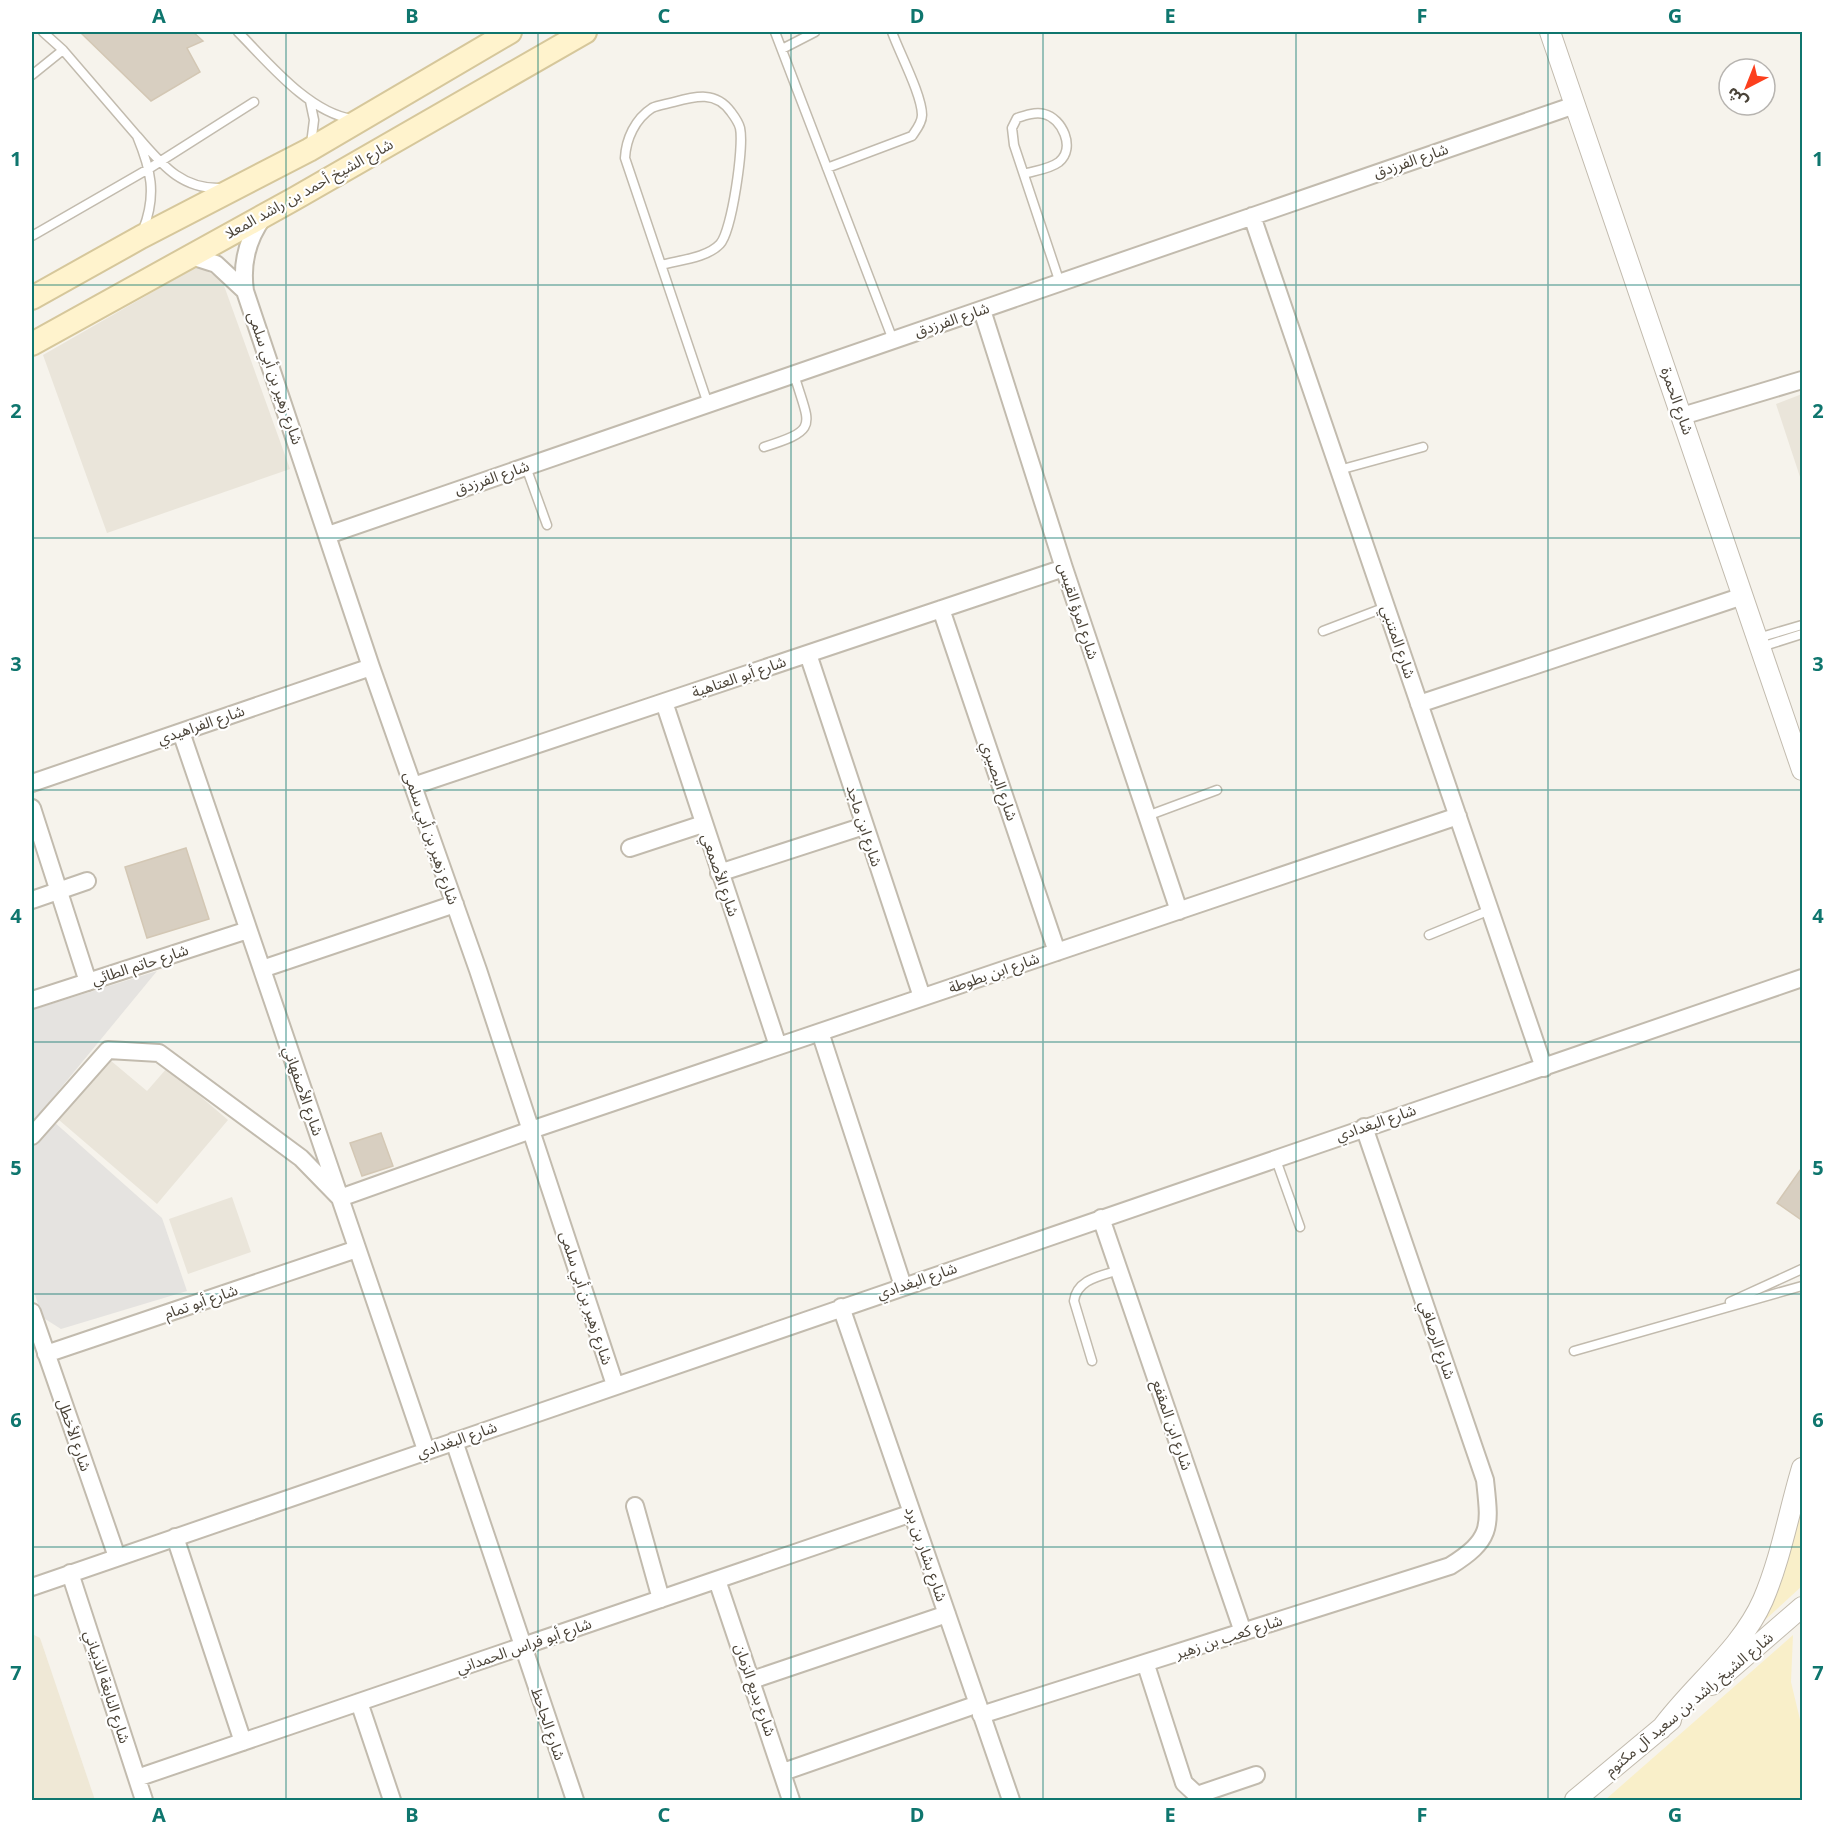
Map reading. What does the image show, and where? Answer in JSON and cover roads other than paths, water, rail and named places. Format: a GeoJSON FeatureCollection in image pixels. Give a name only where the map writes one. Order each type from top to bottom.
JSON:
{"type":"FeatureCollection","features":[{"type":"Feature","properties":{"kind":"main road"},"geometry":{"type":"LineString","coordinates":[[32,298],[141,237],[309,150],[510,32]]}},
{"type":"Feature","properties":{"kind":"main road","name":"شارع الشيخ أحمد بن راشد المعلا"},"geometry":{"type":"LineString","coordinates":[[32,344],[585,32]]}},
{"type":"Feature","properties":{"kind":"street","name":"شارع الحمرة"},"geometry":{"type":"LineString","coordinates":[[1550,32],[1759,643],[1799,747],[1803,770]]}},
{"type":"Feature","properties":{"kind":"street","name":"شارع الفرزدق"},"geometry":{"type":"LineString","coordinates":[[328,535],[1575,105]]}},
{"type":"Feature","properties":{"kind":"street","name":"شارع زهير بن أبي سلمى"},"geometry":{"type":"LineString","coordinates":[[266,214],[246,250],[243,277],[245,291],[371,667],[455,904],[615,1385]]}},
{"type":"Feature","properties":{"kind":"street","name":"شارع المتنبي"},"geometry":{"type":"LineString","coordinates":[[1252,216],[1544,1068]]}},
{"type":"Feature","properties":{"kind":"street","name":"شارع زهير بن أبي سلمى"},"geometry":{"type":"LineString","coordinates":[[191,256],[216,264],[237,280],[245,291]]}},
{"type":"Feature","properties":{"kind":"street","name":"شارع امرؤ القيس"},"geometry":{"type":"LineString","coordinates":[[982,309],[1064,568],[1179,911]]}},
{"type":"Feature","properties":{"kind":"street"},"geometry":{"type":"LineString","coordinates":[[1682,416],[1803,380]]}},
{"type":"Feature","properties":{"kind":"street","name":"شارع أبو العتاهية"},"geometry":{"type":"LineString","coordinates":[[413,786],[1064,568]]}},
{"type":"Feature","properties":{"kind":"street"},"geometry":{"type":"LineString","coordinates":[[1419,704],[1743,596]]}},
{"type":"Feature","properties":{"kind":"street","name":"شارع البصيري"},"geometry":{"type":"LineString","coordinates":[[941,609],[1057,952]]}},
{"type":"Feature","properties":{"kind":"street","name":"شارع ابن ماجد"},"geometry":{"type":"LineString","coordinates":[[808,654],[922,997]]}},
{"type":"Feature","properties":{"kind":"street","name":"شارع الفراهيدي"},"geometry":{"type":"LineString","coordinates":[[32,783],[371,667]]}},
{"type":"Feature","properties":{"kind":"street","name":"شارع الأصمعي"},"geometry":{"type":"LineString","coordinates":[[664,702],[778,1046]]}},
{"type":"Feature","properties":{"kind":"street","name":"شارع الأصفهاني"},"geometry":{"type":"LineString","coordinates":[[181,732],[426,1450]]}},
{"type":"Feature","properties":{"kind":"street"},"geometry":{"type":"LineString","coordinates":[[32,808],[88,982]]}},
{"type":"Feature","properties":{"kind":"street","name":"شارع ابن بطوطة"},"geometry":{"type":"LineString","coordinates":[[340,1198],[531,1130],[1458,816]]}},
{"type":"Feature","properties":{"kind":"street"},"geometry":{"type":"LineString","coordinates":[[630,848],[703,824]]}},
{"type":"Feature","properties":{"kind":"street"},"geometry":{"type":"LineString","coordinates":[[719,873],[864,826]]}},
{"type":"Feature","properties":{"kind":"street"},"geometry":{"type":"LineString","coordinates":[[32,900],[87,881]]}},
{"type":"Feature","properties":{"kind":"street"},"geometry":{"type":"LineString","coordinates":[[262,969],[455,904]]}},
{"type":"Feature","properties":{"kind":"street","name":"شارع حاتم الطائي"},"geometry":{"type":"LineString","coordinates":[[32,1000],[248,930]]}},
{"type":"Feature","properties":{"kind":"street","name":"شارع البغدادي"},"geometry":{"type":"LineString","coordinates":[[32,1587],[1275,1157],[1544,1068],[1803,978]]}},
{"type":"Feature","properties":{"kind":"street"},"geometry":{"type":"LineString","coordinates":[[820,1032],[903,1286]]}},
{"type":"Feature","properties":{"kind":"street"},"geometry":{"type":"LineString","coordinates":[[32,1136],[108,1050],[159,1053],[301,1158],[340,1198]]}},
{"type":"Feature","properties":{"kind":"street","name":"شارع الرصافي"},"geometry":{"type":"LineString","coordinates":[[1364,1127],[1485,1480],[1487,1526],[1485,1536],[1473,1552]]}},
{"type":"Feature","properties":{"kind":"street","name":"شارع ابن المقفع"},"geometry":{"type":"LineString","coordinates":[[1101,1218],[1243,1632]]}},
{"type":"Feature","properties":{"kind":"street","name":"شارع أبو تمام"},"geometry":{"type":"LineString","coordinates":[[46,1354],[357,1249]]}},
{"type":"Feature","properties":{"kind":"street","name":"شارع بشار بن برد"},"geometry":{"type":"LineString","coordinates":[[841,1307],[1011,1800]]}},
{"type":"Feature","properties":{"kind":"street","name":"شارع الأخطل"},"geometry":{"type":"LineString","coordinates":[[32,1312],[117,1557]]}},
{"type":"Feature","properties":{"kind":"street","name":"شارع الجاحظ"},"geometry":{"type":"LineString","coordinates":[[454,1441],[575,1800]]}},
{"type":"Feature","properties":{"kind":"street"},"geometry":{"type":"LineString","coordinates":[[1661,1728],[1678,1706],[1736,1644],[1763,1600],[1803,1468]]}},
{"type":"Feature","properties":{"kind":"street"},"geometry":{"type":"LineString","coordinates":[[635,1506],[661,1599]]}},
{"type":"Feature","properties":{"kind":"street","name":"شارع أبو فراس الحمداني"},"geometry":{"type":"LineString","coordinates":[[137,1778],[912,1513]]}},
{"type":"Feature","properties":{"kind":"street"},"geometry":{"type":"LineString","coordinates":[[175,1537],[243,1742]]}},
{"type":"Feature","properties":{"kind":"street","name":"شارع كعب بن زهير"},"geometry":{"type":"LineString","coordinates":[[783,1772],[980,1710],[1146,1665],[1450,1566],[1473,1552]]}},
{"type":"Feature","properties":{"kind":"street","name":"شارع النابغة الذبياني"},"geometry":{"type":"LineString","coordinates":[[70,1574],[144,1800]]}},
{"type":"Feature","properties":{"kind":"street","name":"شارع بديع الزمان"},"geometry":{"type":"LineString","coordinates":[[717,1580],[791,1800]]}},
{"type":"Feature","properties":{"kind":"street","name":"شارع الشيخ راشد بن سعيد آل مكتوم"},"geometry":{"type":"LineString","coordinates":[[1575,1800],[1803,1606]]}},
{"type":"Feature","properties":{"kind":"street"},"geometry":{"type":"LineString","coordinates":[[752,1680],[947,1614]]}},
{"type":"Feature","properties":{"kind":"street"},"geometry":{"type":"LineString","coordinates":[[1146,1665],[1184,1783],[1193,1799],[1256,1775]]}},
{"type":"Feature","properties":{"kind":"street"},"geometry":{"type":"LineString","coordinates":[[359,1702],[392,1800]]}},
{"type":"Feature","properties":{"kind":"lane"},"geometry":{"type":"LineString","coordinates":[[43,32],[63,50],[159,161],[182,180],[202,188],[235,188]]}},
{"type":"Feature","properties":{"kind":"lane"},"geometry":{"type":"LineString","coordinates":[[238,32],[310,101],[329,112],[360,120]]}},
{"type":"Feature","properties":{"kind":"lane"},"geometry":{"type":"LineString","coordinates":[[775,32],[893,340]]}},
{"type":"Feature","properties":{"kind":"lane"},"geometry":{"type":"LineString","coordinates":[[782,49],[816,32]]}},
{"type":"Feature","properties":{"kind":"lane"},"geometry":{"type":"LineString","coordinates":[[827,168],[912,136],[917,128],[922,117],[919,103],[892,32]]}},
{"type":"Feature","properties":{"kind":"lane"},"geometry":{"type":"LineString","coordinates":[[32,75],[63,50]]}},
{"type":"Feature","properties":{"kind":"lane"},"geometry":{"type":"LineString","coordinates":[[661,266],[707,253],[719,245],[727,234],[737,182],[740,128],[731,112],[719,100],[701,95],[652,108],[634,126],[625,144],[624,158],[708,404]]}},
{"type":"Feature","properties":{"kind":"lane"},"geometry":{"type":"LineString","coordinates":[[309,150],[314,120],[310,101]]}},
{"type":"Feature","properties":{"kind":"lane"},"geometry":{"type":"LineString","coordinates":[[32,236],[150,168],[254,102]]}},
{"type":"Feature","properties":{"kind":"lane"},"geometry":{"type":"LineString","coordinates":[[1024,174],[1060,161],[1066,152],[1067,137],[1054,118],[1047,114],[1036,112],[1017,118],[1012,128],[1014,145],[1060,283]]}},
{"type":"Feature","properties":{"kind":"lane"},"geometry":{"type":"LineString","coordinates":[[137,136],[150,168],[151,196],[141,237]]}},
{"type":"Feature","properties":{"kind":"lane"},"geometry":{"type":"LineString","coordinates":[[764,447],[796,437],[804,431],[807,419],[794,374]]}},
{"type":"Feature","properties":{"kind":"lane"},"geometry":{"type":"LineString","coordinates":[[1339,470],[1423,447]]}},
{"type":"Feature","properties":{"kind":"lane"},"geometry":{"type":"LineString","coordinates":[[526,467],[548,525]]}},
{"type":"Feature","properties":{"kind":"lane"},"geometry":{"type":"LineString","coordinates":[[1323,632],[1386,607]]}},
{"type":"Feature","properties":{"kind":"lane"},"geometry":{"type":"LineString","coordinates":[[1759,643],[1803,625]]}},
{"type":"Feature","properties":{"kind":"lane"},"geometry":{"type":"LineString","coordinates":[[1759,643],[1803,634]]}},
{"type":"Feature","properties":{"kind":"lane"},"geometry":{"type":"LineString","coordinates":[[1147,816],[1217,790]]}},
{"type":"Feature","properties":{"kind":"lane"},"geometry":{"type":"LineString","coordinates":[[1429,934],[1490,910]]}},
{"type":"Feature","properties":{"kind":"lane"},"geometry":{"type":"LineString","coordinates":[[1275,1157],[1300,1227]]}},
{"type":"Feature","properties":{"kind":"lane"},"geometry":{"type":"LineString","coordinates":[[1708,1312],[1803,1269]]}},
{"type":"Feature","properties":{"kind":"lane"},"geometry":{"type":"LineString","coordinates":[[1092,1361],[1074,1301],[1075,1294],[1087,1281],[1119,1270]]}},
{"type":"Feature","properties":{"kind":"lane"},"geometry":{"type":"LineString","coordinates":[[1575,1351],[1803,1286]]}}]}
